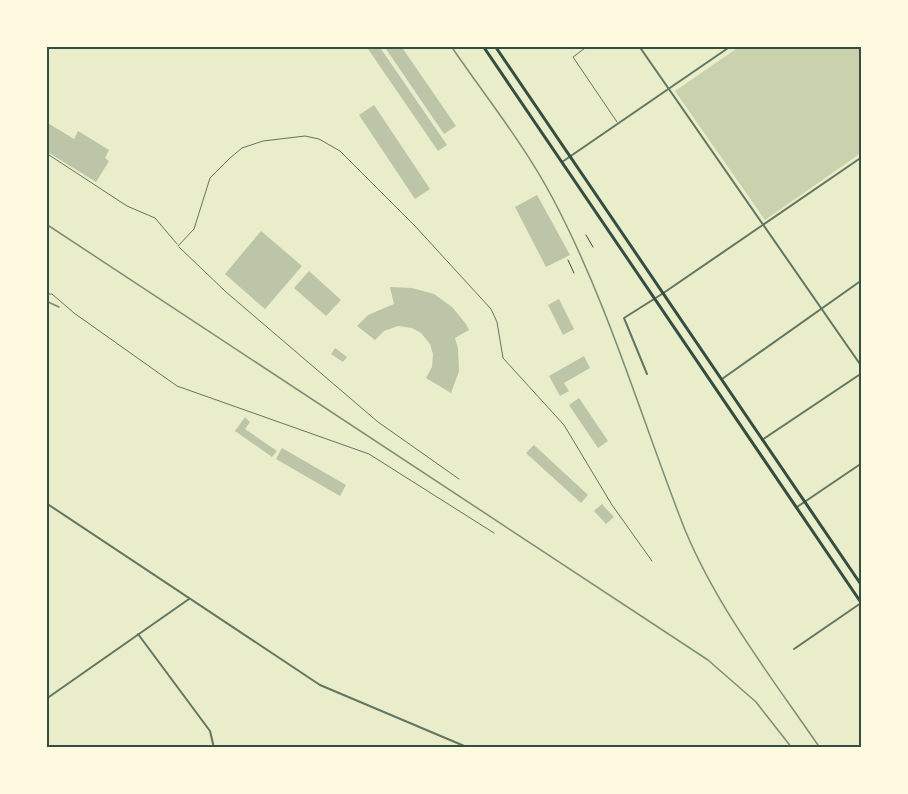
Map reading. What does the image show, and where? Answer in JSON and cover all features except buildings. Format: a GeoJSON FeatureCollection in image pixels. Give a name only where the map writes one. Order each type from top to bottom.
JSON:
{"type":"FeatureCollection","features":[{"type":"Feature","properties":{"kind":"highway"},"geometry":{"type":"LineString","coordinates":[[483,46],[861,604]]}},
{"type":"Feature","properties":{"kind":"highway"},"geometry":{"type":"LineString","coordinates":[[495,46],[861,586]]}},
{"type":"Feature","properties":{"kind":"street"},"geometry":{"type":"LineString","coordinates":[[639,46],[861,367]]}},
{"type":"Feature","properties":{"kind":"street"},"geometry":{"type":"LineString","coordinates":[[562,162],[731,46]]}},
{"type":"Feature","properties":{"kind":"street"},"geometry":{"type":"LineString","coordinates":[[647,374],[624,318],[861,157]]}},
{"type":"Feature","properties":{"kind":"street"},"geometry":{"type":"LineString","coordinates":[[858,160],[861,165]]}},
{"type":"Feature","properties":{"kind":"street"},"geometry":{"type":"LineString","coordinates":[[721,380],[861,280]]}},
{"type":"Feature","properties":{"kind":"street"},"geometry":{"type":"LineString","coordinates":[[762,440],[861,373]]}},
{"type":"Feature","properties":{"kind":"street"},"geometry":{"type":"LineString","coordinates":[[796,507],[861,463]]}},
{"type":"Feature","properties":{"kind":"street"},"geometry":{"type":"LineString","coordinates":[[46,503],[320,685],[469,747]]}},
{"type":"Feature","properties":{"kind":"street"},"geometry":{"type":"LineString","coordinates":[[46,509],[51,506]]}},
{"type":"Feature","properties":{"kind":"street"},"geometry":{"type":"LineString","coordinates":[[46,699],[189,599]]}},
{"type":"Feature","properties":{"kind":"street"},"geometry":{"type":"LineString","coordinates":[[794,649],[861,604]]}},
{"type":"Feature","properties":{"kind":"street"},"geometry":{"type":"LineString","coordinates":[[138,634],[210,731],[214,747]]}},
{"type":"Feature","properties":{"kind":"street"},"geometry":{"type":"LineString","coordinates":[[46,742],[51,747]]}},
{"type":"Feature","properties":{"kind":"lane"},"geometry":{"type":"LineString","coordinates":[[588,46],[573,57],[619,124]]}},
{"type":"Feature","properties":{"kind":"lane"},"geometry":{"type":"LineString","coordinates":[[178,246],[194,229],[210,178],[242,148],[272,138],[305,136],[319,139],[339,151],[415,226],[491,309],[497,322],[503,358],[564,425],[612,505],[651,561]]}},
{"type":"Feature","properties":{"kind":"lane"},"geometry":{"type":"LineString","coordinates":[[46,153],[127,206],[155,218],[178,246],[226,292],[378,422],[459,479]]}},
{"type":"Feature","properties":{"kind":"lane"},"geometry":{"type":"LineString","coordinates":[[46,294],[52,294],[74,313],[177,386],[369,454],[494,533]]}},
{"type":"Feature","properties":{"kind":"path"},"geometry":{"type":"LineString","coordinates":[[586,235],[593,248]]}},
{"type":"Feature","properties":{"kind":"path"},"geometry":{"type":"LineString","coordinates":[[568,260],[574,273]]}},
{"type":"Feature","properties":{"kind":"green space"},"geometry":{"type":"Polygon","coordinates":[[[739,47],[861,47],[861,153],[765,220],[675,91],[739,47]]]}},
{"type":"Feature","properties":{"kind":"railway"},"geometry":{"type":"LineString","coordinates":[[451,46],[529,158],[572,237],[607,320],[685,530],[713,588],[820,748]]}},
{"type":"Feature","properties":{"kind":"railway"},"geometry":{"type":"LineString","coordinates":[[46,224],[708,660],[756,702],[792,748]]}},
{"type":"Feature","properties":{"kind":"railway"},"geometry":{"type":"LineString","coordinates":[[46,301],[59,307]]}}]}
